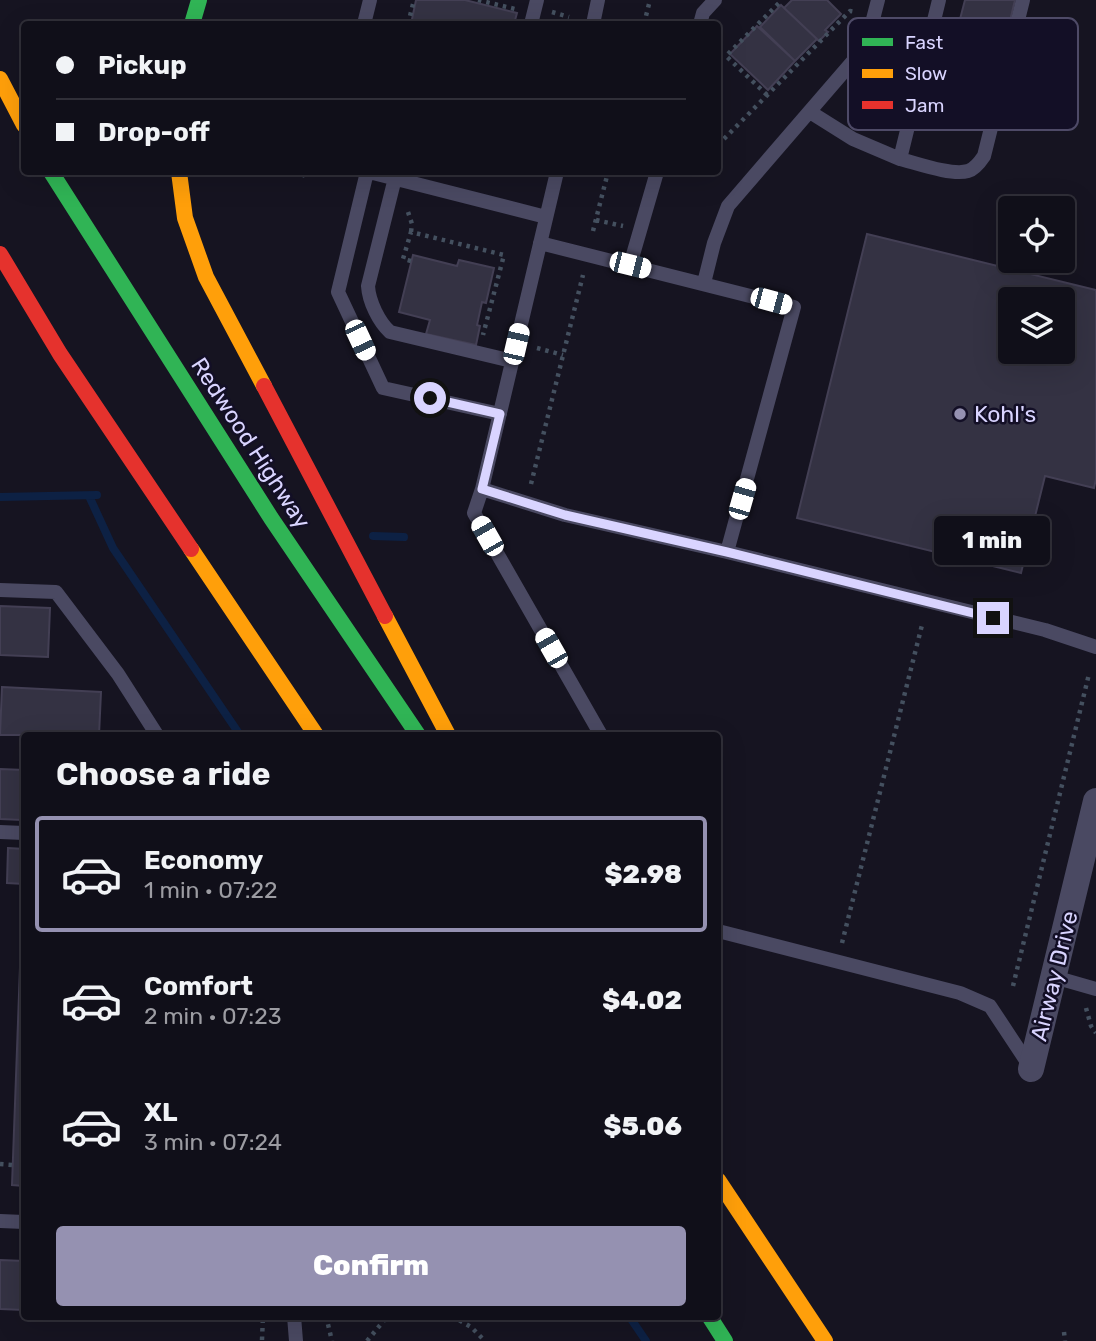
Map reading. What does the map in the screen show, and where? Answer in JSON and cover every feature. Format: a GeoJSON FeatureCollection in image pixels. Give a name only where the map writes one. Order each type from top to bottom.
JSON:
{"type":"FeatureCollection","features":[{"type":"Feature","properties":{"kind":"highway"},"geometry":{"type":"LineString","coordinates":[[193,21],[199,0]]}},
{"type":"Feature","properties":{"kind":"highway"},"geometry":{"type":"LineString","coordinates":[[0,79],[21,119]]}},
{"type":"Feature","properties":{"kind":"highway","name":"Redwood Highway"},"geometry":{"type":"LineString","coordinates":[[53,175],[271,518],[416,732]]}},
{"type":"Feature","properties":{"kind":"highway"},"geometry":{"type":"LineString","coordinates":[[179,175],[185,218],[206,277],[446,732]]}},
{"type":"Feature","properties":{"kind":"highway"},"geometry":{"type":"LineString","coordinates":[[0,254],[60,354],[314,732]]}},
{"type":"Feature","properties":{"kind":"highway"},"geometry":{"type":"LineString","coordinates":[[721,1185],[825,1341]]}},
{"type":"Feature","properties":{"kind":"highway"},"geometry":{"type":"LineString","coordinates":[[712,1320],[726,1341]]}},
{"type":"Feature","properties":{"kind":"street","name":"Airway Drive"},"geometry":{"type":"LineString","coordinates":[[1031,1069],[1096,801]]}},
{"type":"Feature","properties":{"kind":"lane"},"geometry":{"type":"LineString","coordinates":[[365,21],[370,0]]}},
{"type":"Feature","properties":{"kind":"lane"},"geometry":{"type":"LineString","coordinates":[[532,21],[537,0]]}},
{"type":"Feature","properties":{"kind":"lane"},"geometry":{"type":"LineString","coordinates":[[594,21],[598,0]]}},
{"type":"Feature","properties":{"kind":"lane"},"geometry":{"type":"LineString","coordinates":[[700,21],[703,13],[715,0]]}},
{"type":"Feature","properties":{"kind":"lane"},"geometry":{"type":"LineString","coordinates":[[874,16],[878,0]]}},
{"type":"Feature","properties":{"kind":"lane"},"geometry":{"type":"LineString","coordinates":[[935,18],[939,0]]}},
{"type":"Feature","properties":{"kind":"lane"},"geometry":{"type":"LineString","coordinates":[[1018,18],[1023,0]]}},
{"type":"Feature","properties":{"kind":"lane"},"geometry":{"type":"LineString","coordinates":[[704,284],[714,243],[728,206],[848,67]]}},
{"type":"Feature","properties":{"kind":"lane"},"geometry":{"type":"LineString","coordinates":[[810,112],[853,139],[900,159],[954,172],[968,171],[978,165],[984,156],[990,130]]}},
{"type":"Feature","properties":{"kind":"lane"},"geometry":{"type":"LineString","coordinates":[[900,159],[907,130]]}},
{"type":"Feature","properties":{"kind":"lane"},"geometry":{"type":"LineString","coordinates":[[367,175],[338,292],[383,388],[500,414]]}},
{"type":"Feature","properties":{"kind":"lane"},"geometry":{"type":"LineString","coordinates":[[382,175],[546,216]]}},
{"type":"Feature","properties":{"kind":"lane"},"geometry":{"type":"LineString","coordinates":[[556,175],[474,513],[599,732]]}},
{"type":"Feature","properties":{"kind":"lane"},"geometry":{"type":"LineString","coordinates":[[630,265],[656,175]]}},
{"type":"Feature","properties":{"kind":"lane"},"geometry":{"type":"LineString","coordinates":[[395,178],[368,286],[382,325],[390,332],[512,361]]}},
{"type":"Feature","properties":{"kind":"lane"},"geometry":{"type":"LineString","coordinates":[[540,243],[794,307],[727,552]]}},
{"type":"Feature","properties":{"kind":"lane"},"geometry":{"type":"LineString","coordinates":[[482,489],[565,515],[1045,630],[1096,647]]}},
{"type":"Feature","properties":{"kind":"lane"},"geometry":{"type":"LineString","coordinates":[[0,590],[56,592],[118,674],[155,732]]}},
{"type":"Feature","properties":{"kind":"lane"},"geometry":{"type":"LineString","coordinates":[[0,832],[21,833]]}},
{"type":"Feature","properties":{"kind":"lane"},"geometry":{"type":"LineString","coordinates":[[721,932],[960,993],[990,1006],[1031,1069]]}},
{"type":"Feature","properties":{"kind":"lane"},"geometry":{"type":"LineString","coordinates":[[1054,977],[1096,989]]}},
{"type":"Feature","properties":{"kind":"lane"},"geometry":{"type":"LineString","coordinates":[[0,1221],[21,1222]]}},
{"type":"Feature","properties":{"kind":"lane"},"geometry":{"type":"LineString","coordinates":[[294,1320],[296,1341]]}},
{"type":"Feature","properties":{"kind":"path"},"geometry":{"type":"LineString","coordinates":[[409,21],[414,0]]}},
{"type":"Feature","properties":{"kind":"path"},"geometry":{"type":"LineString","coordinates":[[478,0],[516,9],[518,4]]}},
{"type":"Feature","properties":{"kind":"path"},"geometry":{"type":"LineString","coordinates":[[645,21],[650,0]]}},
{"type":"Feature","properties":{"kind":"path"},"geometry":{"type":"LineString","coordinates":[[767,94],[726,56],[782,0]]}},
{"type":"Feature","properties":{"kind":"path"},"geometry":{"type":"LineString","coordinates":[[721,142],[850,11],[874,16]]}},
{"type":"Feature","properties":{"kind":"path"},"geometry":{"type":"LineString","coordinates":[[593,231],[607,175]]}},
{"type":"Feature","properties":{"kind":"path"},"geometry":{"type":"LineString","coordinates":[[411,261],[403,259],[411,232],[504,255],[483,336],[490,337]]}},
{"type":"Feature","properties":{"kind":"path"},"geometry":{"type":"LineString","coordinates":[[526,503],[584,271]]}},
{"type":"Feature","properties":{"kind":"path"},"geometry":{"type":"LineString","coordinates":[[537,348],[563,355]]}},
{"type":"Feature","properties":{"kind":"path"},"geometry":{"type":"LineString","coordinates":[[837,962],[922,625]]}},
{"type":"Feature","properties":{"kind":"path"},"geometry":{"type":"LineString","coordinates":[[1013,986],[1089,674]]}},
{"type":"Feature","properties":{"kind":"path"},"geometry":{"type":"LineString","coordinates":[[1085,1004],[1091,1026],[1096,1033]]}},
{"type":"Feature","properties":{"kind":"path"},"geometry":{"type":"LineString","coordinates":[[0,1164],[13,1164]]}},
{"type":"Feature","properties":{"kind":"path"},"geometry":{"type":"LineString","coordinates":[[262,1340],[263,1320]]}},
{"type":"Feature","properties":{"kind":"path"},"geometry":{"type":"LineString","coordinates":[[327,1320],[332,1341]]}},
{"type":"Feature","properties":{"kind":"path"},"geometry":{"type":"LineString","coordinates":[[367,1341],[384,1320]]}},
{"type":"Feature","properties":{"kind":"path"},"geometry":{"type":"LineString","coordinates":[[459,1320],[471,1327],[485,1341]]}},
{"type":"Feature","properties":{"kind":"path"},"geometry":{"type":"LineString","coordinates":[[1064,1332],[1065,1341]]}},
{"type":"Feature","properties":{"kind":"building"},"geometry":{"type":"Polygon","coordinates":[[[416,0],[465,0],[517,13],[515,21],[412,21],[416,0]]]}},
{"type":"Feature","properties":{"kind":"building"},"geometry":{"type":"Polygon","coordinates":[[[792,0],[827,0],[841,14],[825,30],[828,32],[819,41],[784,8],[792,0]]]}},
{"type":"Feature","properties":{"kind":"building"},"geometry":{"type":"Polygon","coordinates":[[[965,0],[1015,0],[1011,18],[960,18],[965,0]]]}},
{"type":"Feature","properties":{"kind":"building"},"geometry":{"type":"Polygon","coordinates":[[[781,5],[817,39],[795,61],[760,27],[781,5]]]}},
{"type":"Feature","properties":{"kind":"building"},"geometry":{"type":"Polygon","coordinates":[[[757,26],[795,61],[768,90],[730,54],[757,26]]]}},
{"type":"Feature","properties":{"kind":"building","name":"Kohl's"},"geometry":{"type":"Polygon","coordinates":[[[867,234],[998,266],[998,273],[1026,273],[1096,290],[1094,488],[1045,476],[1021,573],[797,518],[867,234]]]}},
{"type":"Feature","properties":{"kind":"building"},"geometry":{"type":"Polygon","coordinates":[[[413,255],[457,266],[459,260],[494,268],[486,303],[482,302],[476,345],[426,334],[430,320],[399,312],[413,255]]]}},
{"type":"Feature","properties":{"kind":"building"},"geometry":{"type":"Polygon","coordinates":[[[0,606],[50,608],[48,657],[0,655],[0,606]]]}},
{"type":"Feature","properties":{"kind":"building"},"geometry":{"type":"Polygon","coordinates":[[[2,687],[101,692],[99,732],[21,732],[21,735],[0,735],[2,687]]]}},
{"type":"Feature","properties":{"kind":"building"},"geometry":{"type":"Polygon","coordinates":[[[0,769],[21,770],[21,820],[0,819],[0,769]]]}},
{"type":"Feature","properties":{"kind":"building"},"geometry":{"type":"Polygon","coordinates":[[[8,848],[21,849],[21,884],[7,883],[8,848]]]}},
{"type":"Feature","properties":{"kind":"building"},"geometry":{"type":"Polygon","coordinates":[[[21,940],[21,1186],[12,1185],[21,940]]]}},
{"type":"Feature","properties":{"kind":"building"},"geometry":{"type":"Polygon","coordinates":[[[0,1260],[21,1261],[21,1310],[0,1309],[0,1260]]]}},
{"type":"Feature","properties":{"kind":"waterway"},"geometry":{"type":"LineString","coordinates":[[0,497],[97,495]]}},
{"type":"Feature","properties":{"kind":"waterway"},"geometry":{"type":"LineString","coordinates":[[89,496],[113,548],[238,732]]}},
{"type":"Feature","properties":{"kind":"waterway"},"geometry":{"type":"LineString","coordinates":[[373,536],[404,537]]}},
{"type":"Feature","properties":{"kind":"waterway"},"geometry":{"type":"LineString","coordinates":[[632,1320],[646,1341]]}},
{"type":"Feature","properties":{"kind":"traffic: fast"},"geometry":{"type":"LineString","coordinates":[[193,21],[199,0]]}},
{"type":"Feature","properties":{"kind":"traffic: fast"},"geometry":{"type":"LineString","coordinates":[[53,175],[271,518],[416,732]]}},
{"type":"Feature","properties":{"kind":"traffic: fast"},"geometry":{"type":"LineString","coordinates":[[712,1320],[725,1341]]}},
{"type":"Feature","properties":{"kind":"traffic: slow"},"geometry":{"type":"LineString","coordinates":[[0,79],[21,119]]}},
{"type":"Feature","properties":{"kind":"traffic: slow"},"geometry":{"type":"LineString","coordinates":[[179,175],[185,218],[206,277],[264,386]]}},
{"type":"Feature","properties":{"kind":"traffic: slow"},"geometry":{"type":"LineString","coordinates":[[191,549],[314,732]]}},
{"type":"Feature","properties":{"kind":"traffic: slow"},"geometry":{"type":"LineString","coordinates":[[385,616],[446,732]]}},
{"type":"Feature","properties":{"kind":"traffic: slow"},"geometry":{"type":"LineString","coordinates":[[721,1185],[825,1341]]}},
{"type":"Feature","properties":{"kind":"traffic: jam"},"geometry":{"type":"LineString","coordinates":[[0,254],[60,354],[191,549]]}},
{"type":"Feature","properties":{"kind":"traffic: jam"},"geometry":{"type":"LineString","coordinates":[[264,386],[385,616]]}},
{"type":"Feature","properties":{"kind":"place","name":"Kohl's"},"geometry":{"type":"Point","coordinates":[960,414]}},
{"type":"Feature","properties":{"kind":"route"},"geometry":{"type":"LineString","coordinates":[[430,398],[500,414],[482,489],[565,515],[993,618]]}}]}
